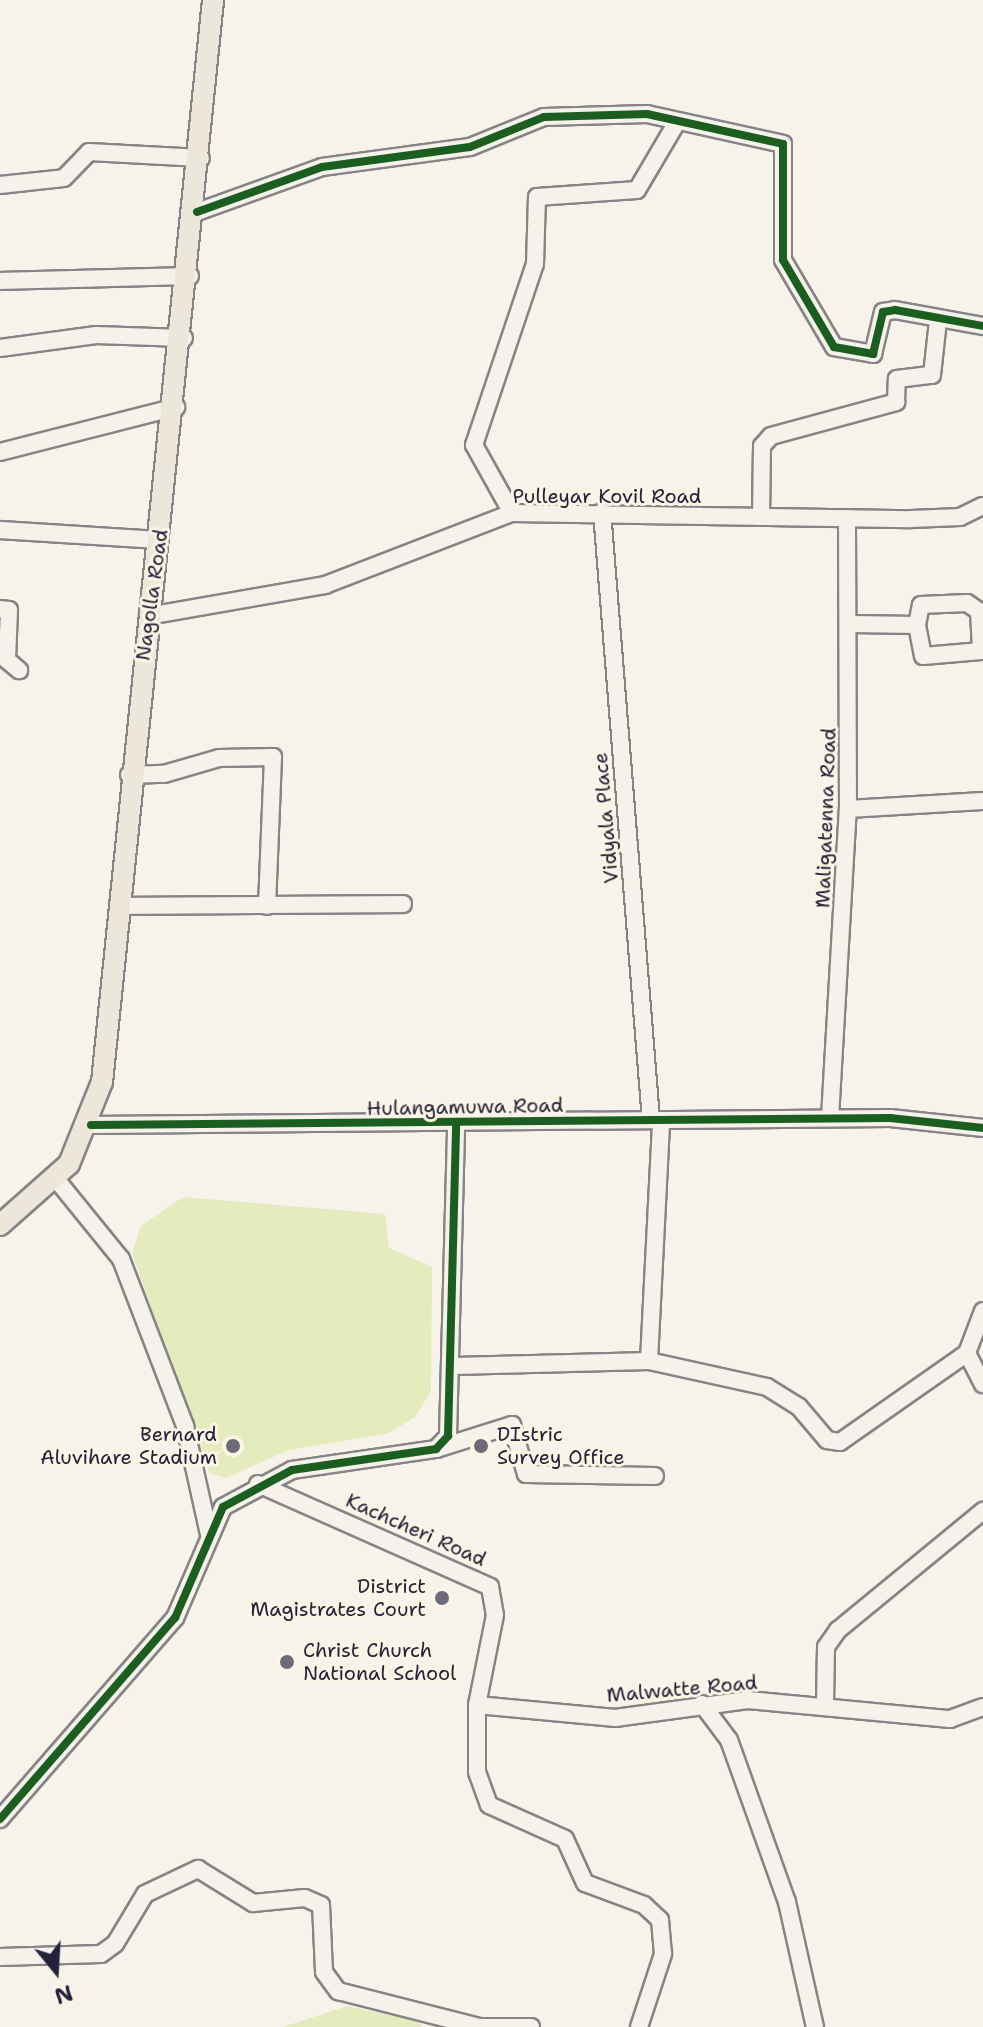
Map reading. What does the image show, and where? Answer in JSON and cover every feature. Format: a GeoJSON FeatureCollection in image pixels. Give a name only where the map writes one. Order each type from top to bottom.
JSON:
{"type":"FeatureCollection","features":[{"type":"Feature","properties":{"kind":"main road","name":"Nagolla Road"},"geometry":{"type":"LineString","coordinates":[[0,1225],[56,1179],[91,1125],[106,1057],[129,775],[184,338],[213,0]]}},
{"type":"Feature","properties":{"kind":"street"},"geometry":{"type":"LineString","coordinates":[[197,212],[322,167],[470,147],[573,111],[677,122],[783,144],[783,260],[829,345],[873,354],[883,312],[983,326]]}},
{"type":"Feature","properties":{"kind":"street"},"geometry":{"type":"LineString","coordinates":[[512,513],[474,445],[535,264],[537,197],[637,190],[677,122]]}},
{"type":"Feature","properties":{"kind":"street"},"geometry":{"type":"LineString","coordinates":[[0,185],[64,178],[89,152],[201,158]]}},
{"type":"Feature","properties":{"kind":"street"},"geometry":{"type":"LineString","coordinates":[[0,281],[190,276]]}},
{"type":"Feature","properties":{"kind":"street"},"geometry":{"type":"LineString","coordinates":[[761,517],[762,446],[771,436],[896,402],[897,379],[932,375],[938,321]]}},
{"type":"Feature","properties":{"kind":"street"},"geometry":{"type":"LineString","coordinates":[[0,348],[96,335],[184,338]]}},
{"type":"Feature","properties":{"kind":"street"},"geometry":{"type":"LineString","coordinates":[[0,452],[176,407]]}},
{"type":"Feature","properties":{"kind":"street","name":"Pulleyar Kovil Road"},"geometry":{"type":"LineString","coordinates":[[148,616],[325,585],[512,513],[960,517],[983,506]]}},
{"type":"Feature","properties":{"kind":"street","name":"Vidyala Place"},"geometry":{"type":"LineString","coordinates":[[602,512],[656,1120],[649,1361]]}},
{"type":"Feature","properties":{"kind":"street","name":"Maligatenna Road"},"geometry":{"type":"LineString","coordinates":[[830,1118],[848,809],[852,624],[847,518]]}},
{"type":"Feature","properties":{"kind":"street"},"geometry":{"type":"LineString","coordinates":[[0,530],[159,540]]}},
{"type":"Feature","properties":{"kind":"street"},"geometry":{"type":"LineString","coordinates":[[926,603],[975,605],[981,651],[923,656],[917,625],[918,607],[926,603]]}},
{"type":"Feature","properties":{"kind":"street"},"geometry":{"type":"LineString","coordinates":[[0,609],[9,610],[7,660],[19,670]]}},
{"type":"Feature","properties":{"kind":"street"},"geometry":{"type":"LineString","coordinates":[[852,624],[917,625]]}},
{"type":"Feature","properties":{"kind":"street"},"geometry":{"type":"LineString","coordinates":[[129,775],[164,774],[219,758],[273,757],[267,906]]}},
{"type":"Feature","properties":{"kind":"street"},"geometry":{"type":"LineString","coordinates":[[848,809],[983,801]]}},
{"type":"Feature","properties":{"kind":"street"},"geometry":{"type":"LineString","coordinates":[[118,906],[403,904]]}},
{"type":"Feature","properties":{"kind":"street","name":"Hulangamuwa Road"},"geometry":{"type":"LineString","coordinates":[[91,1125],[456,1124],[830,1118],[940,1119],[983,1128]]}},
{"type":"Feature","properties":{"kind":"street"},"geometry":{"type":"LineString","coordinates":[[436,1449],[454,1419],[456,1124]]}},
{"type":"Feature","properties":{"kind":"street"},"geometry":{"type":"LineString","coordinates":[[56,1179],[121,1259],[185,1426],[210,1540]]}},
{"type":"Feature","properties":{"kind":"street"},"geometry":{"type":"LineString","coordinates":[[454,1366],[649,1361],[767,1387],[799,1407],[827,1440],[840,1442],[967,1353],[983,1311]]}},
{"type":"Feature","properties":{"kind":"street"},"geometry":{"type":"LineString","coordinates":[[967,1353],[983,1384]]}},
{"type":"Feature","properties":{"kind":"street"},"geometry":{"type":"LineString","coordinates":[[0,1819],[147,1657],[175,1618],[223,1507],[258,1484],[331,1459],[436,1449],[512,1425],[526,1474],[655,1476]]}},
{"type":"Feature","properties":{"kind":"street","name":"Kachcheri Road"},"geometry":{"type":"LineString","coordinates":[[258,1484],[490,1587],[495,1615],[477,1705]]}},
{"type":"Feature","properties":{"kind":"street"},"geometry":{"type":"LineString","coordinates":[[825,1704],[826,1647],[838,1630],[983,1511]]}},
{"type":"Feature","properties":{"kind":"street"},"geometry":{"type":"LineString","coordinates":[[702,1704],[729,1740],[787,1902],[815,2027]]}},
{"type":"Feature","properties":{"kind":"street","name":"Malwatte Road"},"geometry":{"type":"LineString","coordinates":[[477,1705],[615,1718],[702,1704],[825,1704],[950,1719],[983,1707]]}},
{"type":"Feature","properties":{"kind":"street"},"geometry":{"type":"LineString","coordinates":[[477,1705],[477,1772],[489,1805],[565,1839],[585,1883],[644,1905],[660,1920],[663,1954],[639,2027]]}},
{"type":"Feature","properties":{"kind":"street"},"geometry":{"type":"LineString","coordinates":[[0,1957],[101,1954],[115,1944],[145,1894],[198,1869],[253,1903],[305,1898],[321,1905],[324,1972],[338,1991],[479,2027],[531,2027]]}},
{"type":"Feature","properties":{"kind":"green space"},"geometry":{"type":"Polygon","coordinates":[[[183,1197],[385,1214],[389,1248],[432,1267],[431,1391],[415,1417],[389,1433],[289,1450],[226,1478],[209,1473],[132,1253],[141,1226],[183,1197]]]}},
{"type":"Feature","properties":{"kind":"green space"},"geometry":{"type":"Polygon","coordinates":[[[347,2006],[417,2021],[422,2027],[283,2027],[347,2006]]]}},
{"type":"Feature","properties":{"kind":"cycle path"},"geometry":{"type":"LineString","coordinates":[[197,212],[322,167],[470,147],[544,117],[647,114],[783,144],[783,260],[834,347],[873,354],[883,312],[895,310],[983,326]]}},
{"type":"Feature","properties":{"kind":"cycle path"},"geometry":{"type":"LineString","coordinates":[[91,1125],[890,1118],[983,1128]]}},
{"type":"Feature","properties":{"kind":"cycle path"},"geometry":{"type":"LineString","coordinates":[[0,1819],[175,1618],[223,1507],[292,1470],[436,1449],[448,1436],[456,1124]]}},
{"type":"Feature","properties":{"kind":"place","name":"Bernard Aluvihare Stadium"},"geometry":{"type":"Point","coordinates":[233,1446]}},
{"type":"Feature","properties":{"kind":"place","name":"DIstric Survey Office"},"geometry":{"type":"Point","coordinates":[481,1446]}},
{"type":"Feature","properties":{"kind":"place","name":"District Magistrates Court"},"geometry":{"type":"Point","coordinates":[442,1598]}},
{"type":"Feature","properties":{"kind":"place","name":"Christ Church National School"},"geometry":{"type":"Point","coordinates":[287,1662]}}]}
